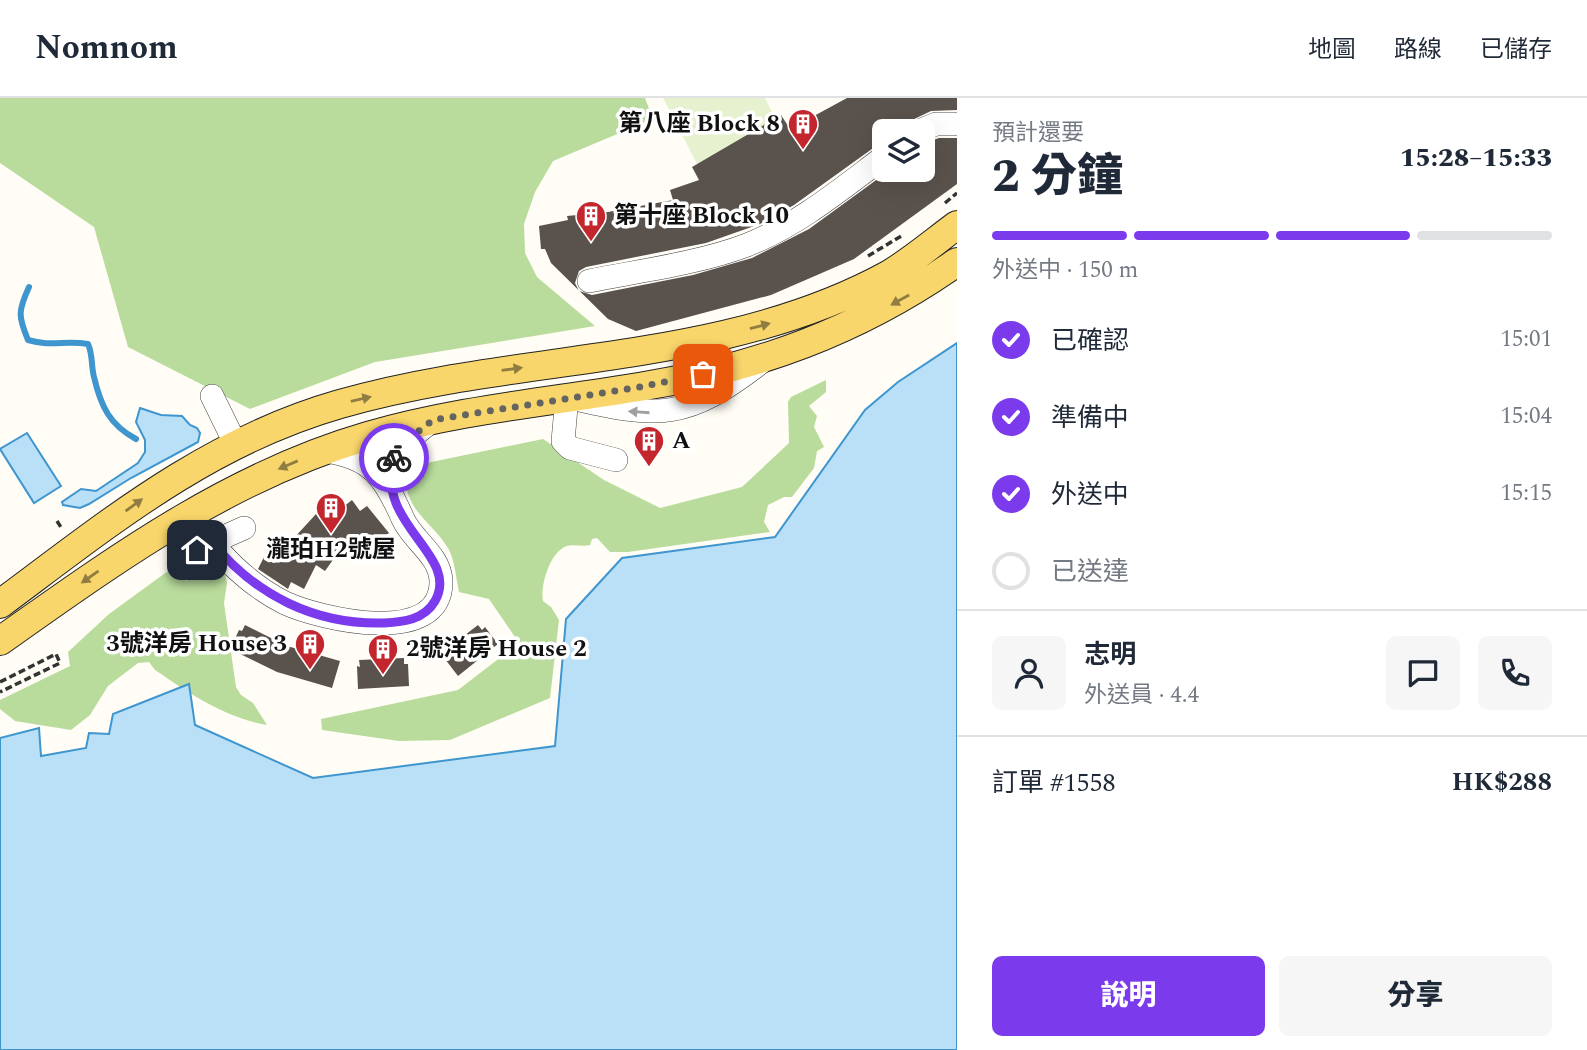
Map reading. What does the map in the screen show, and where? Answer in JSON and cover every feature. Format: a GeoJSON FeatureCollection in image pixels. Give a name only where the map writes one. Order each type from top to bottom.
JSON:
{"type":"FeatureCollection","features":[{"type":"Feature","properties":{"kind":"main road"},"geometry":{"type":"LineString","coordinates":[[0,604],[152,492],[235,443],[339,404],[431,382],[717,338],[782,320],[890,274],[957,225]]}},
{"type":"Feature","properties":{"kind":"main road"},"geometry":{"type":"LineString","coordinates":[[0,641],[173,522],[251,481],[323,450],[433,420],[640,387],[766,359],[848,327],[911,294],[957,262]]}},
{"type":"Feature","properties":{"kind":"street"},"geometry":{"type":"LineString","coordinates":[[935,124],[957,124]]}},
{"type":"Feature","properties":{"kind":"street"},"geometry":{"type":"LineString","coordinates":[[589,281],[668,266],[747,245],[811,210],[872,166]]}},
{"type":"Feature","properties":{"kind":"street"},"geometry":{"type":"LineString","coordinates":[[212,396],[235,443]]}},
{"type":"Feature","properties":{"kind":"street"},"geometry":{"type":"LineString","coordinates":[[567,397],[563,441],[570,448],[616,460]]}},
{"type":"Feature","properties":{"kind":"street"},"geometry":{"type":"LineString","coordinates":[[212,542],[225,558],[259,587],[301,609],[354,622],[393,622],[415,618],[426,612],[436,600],[440,574],[435,561],[405,523],[391,491],[389,474],[394,457],[402,444],[433,420]]}},
{"type":"Feature","properties":{"kind":"street"},"geometry":{"type":"LineString","coordinates":[[323,450],[348,453],[362,460],[391,491]]}},
{"type":"Feature","properties":{"kind":"street"},"geometry":{"type":"LineString","coordinates":[[181,556],[244,528]]}},
{"type":"Feature","properties":{"kind":"path"},"geometry":{"type":"LineString","coordinates":[[0,682],[13,673],[56,654],[60,663],[0,692]]}},
{"type":"Feature","properties":{"kind":"green space"},"geometry":{"type":"Polygon","coordinates":[[[0,98],[645,98],[653,119],[553,161],[535,192],[524,224],[525,253],[537,277],[595,326],[375,362],[250,409],[128,347],[94,227],[0,163],[0,98]]]}},
{"type":"Feature","properties":{"kind":"green space"},"geometry":{"type":"Polygon","coordinates":[[[663,98],[765,98],[778,124],[698,166],[663,98]]]}},
{"type":"Feature","properties":{"kind":"green space"},"geometry":{"type":"Polygon","coordinates":[[[826,380],[826,392],[809,406],[817,416],[814,427],[824,447],[817,451],[814,468],[792,497],[784,497],[768,505],[764,522],[770,532],[628,552],[610,552],[597,538],[592,539],[590,545],[567,546],[561,549],[551,562],[542,595],[543,601],[551,607],[559,620],[550,698],[450,740],[399,741],[322,730],[321,719],[458,690],[519,643],[489,599],[459,592],[448,548],[412,503],[406,481],[407,467],[543,439],[604,480],[660,508],[742,487],[789,443],[788,402],[791,397],[826,380]]]}},
{"type":"Feature","properties":{"kind":"green space"},"geometry":{"type":"Polygon","coordinates":[[[179,563],[186,581],[222,563],[227,583],[224,603],[236,687],[241,695],[253,703],[267,725],[236,716],[208,703],[155,670],[149,662],[138,663],[108,686],[90,715],[71,730],[15,721],[0,709],[0,700],[70,666],[68,652],[109,614],[179,563]]]}},
{"type":"Feature","properties":{"kind":"water"},"geometry":{"type":"Polygon","coordinates":[[[957,343],[957,1050],[0,1050],[0,738],[39,728],[41,756],[86,748],[89,733],[109,734],[113,714],[189,684],[195,725],[313,778],[555,746],[566,619],[622,558],[775,537],[865,410],[898,382],[957,343]]]}},
{"type":"Feature","properties":{"kind":"water"},"geometry":{"type":"Polygon","coordinates":[[[140,408],[161,415],[182,416],[197,428],[200,433],[198,442],[89,504],[80,508],[63,505],[62,502],[81,489],[96,491],[138,463],[145,452],[145,440],[136,422],[140,408]]]}},
{"type":"Feature","properties":{"kind":"water"},"geometry":{"type":"Polygon","coordinates":[[[27,433],[61,486],[34,503],[0,449],[27,433]]]}},
{"type":"Feature","properties":{"kind":"building"},"geometry":{"type":"Polygon","coordinates":[[[847,98],[957,98],[957,110],[931,111],[914,119],[872,119],[872,149],[794,205],[760,224],[706,243],[586,267],[579,271],[575,283],[579,290],[551,263],[545,249],[541,249],[539,226],[568,220],[567,216],[608,212],[673,200],[670,190],[699,180],[692,167],[781,115],[790,129],[847,98]]]}},
{"type":"Feature","properties":{"kind":"building"},"geometry":{"type":"Polygon","coordinates":[[[957,138],[957,184],[854,259],[771,295],[636,331],[608,319],[580,291],[592,295],[693,275],[752,258],[809,229],[874,182],[935,182],[935,139],[957,138]]]}},
{"type":"Feature","properties":{"kind":"building"},"geometry":{"type":"Polygon","coordinates":[[[352,500],[360,511],[367,506],[389,533],[375,544],[367,534],[345,555],[340,550],[325,571],[316,565],[304,589],[291,582],[288,589],[258,569],[264,557],[272,561],[290,535],[294,538],[316,514],[324,522],[352,500]]]}},
{"type":"Feature","properties":{"kind":"building"},"geometry":{"type":"Polygon","coordinates":[[[245,625],[287,646],[340,661],[332,688],[277,672],[230,649],[239,630],[242,631],[245,625]]]}},
{"type":"Feature","properties":{"kind":"building"},"geometry":{"type":"Polygon","coordinates":[[[478,625],[482,630],[485,627],[498,644],[458,676],[443,652],[478,625]]]}},
{"type":"Feature","properties":{"kind":"building","name":"2號洋房 House 2"},"geometry":{"type":"Polygon","coordinates":[[[404,658],[404,664],[408,664],[409,686],[358,689],[359,660],[404,658]]]}},
{"type":"Feature","properties":{"kind":"waterway"},"geometry":{"type":"LineString","coordinates":[[29,287],[21,314],[28,340],[88,344],[94,377],[108,414],[119,428],[136,439]]}},
{"type":"Feature","properties":{"kind":"way so far"},"geometry":{"type":"LineString","coordinates":[[394,458],[402,444],[433,420],[640,387],[703,374]]}},
{"type":"Feature","properties":{"kind":"place","name":"第八座 Block 8"},"geometry":{"type":"Point","coordinates":[803,151]}},
{"type":"Feature","properties":{"kind":"place","name":"第十座 Block 10"},"geometry":{"type":"Point","coordinates":[591,243]}},
{"type":"Feature","properties":{"kind":"place","name":"A"},"geometry":{"type":"Point","coordinates":[649,468]}},
{"type":"Feature","properties":{"kind":"place","name":"瀧珀H2號屋"},"geometry":{"type":"Point","coordinates":[331,535]}},
{"type":"Feature","properties":{"kind":"place","name":"3號洋房 House 3"},"geometry":{"type":"Point","coordinates":[310,671]}},
{"type":"Feature","properties":{"kind":"place","name":"2號洋房 House 2"},"geometry":{"type":"Point","coordinates":[383,676]}},
{"type":"Feature","properties":{"kind":"route"},"geometry":{"type":"LineString","coordinates":[[197,550],[212,542],[225,558],[259,587],[286,603],[318,615],[372,623],[415,618],[436,600],[441,581],[435,561],[405,523],[391,491],[389,474],[394,458]]}}]}
